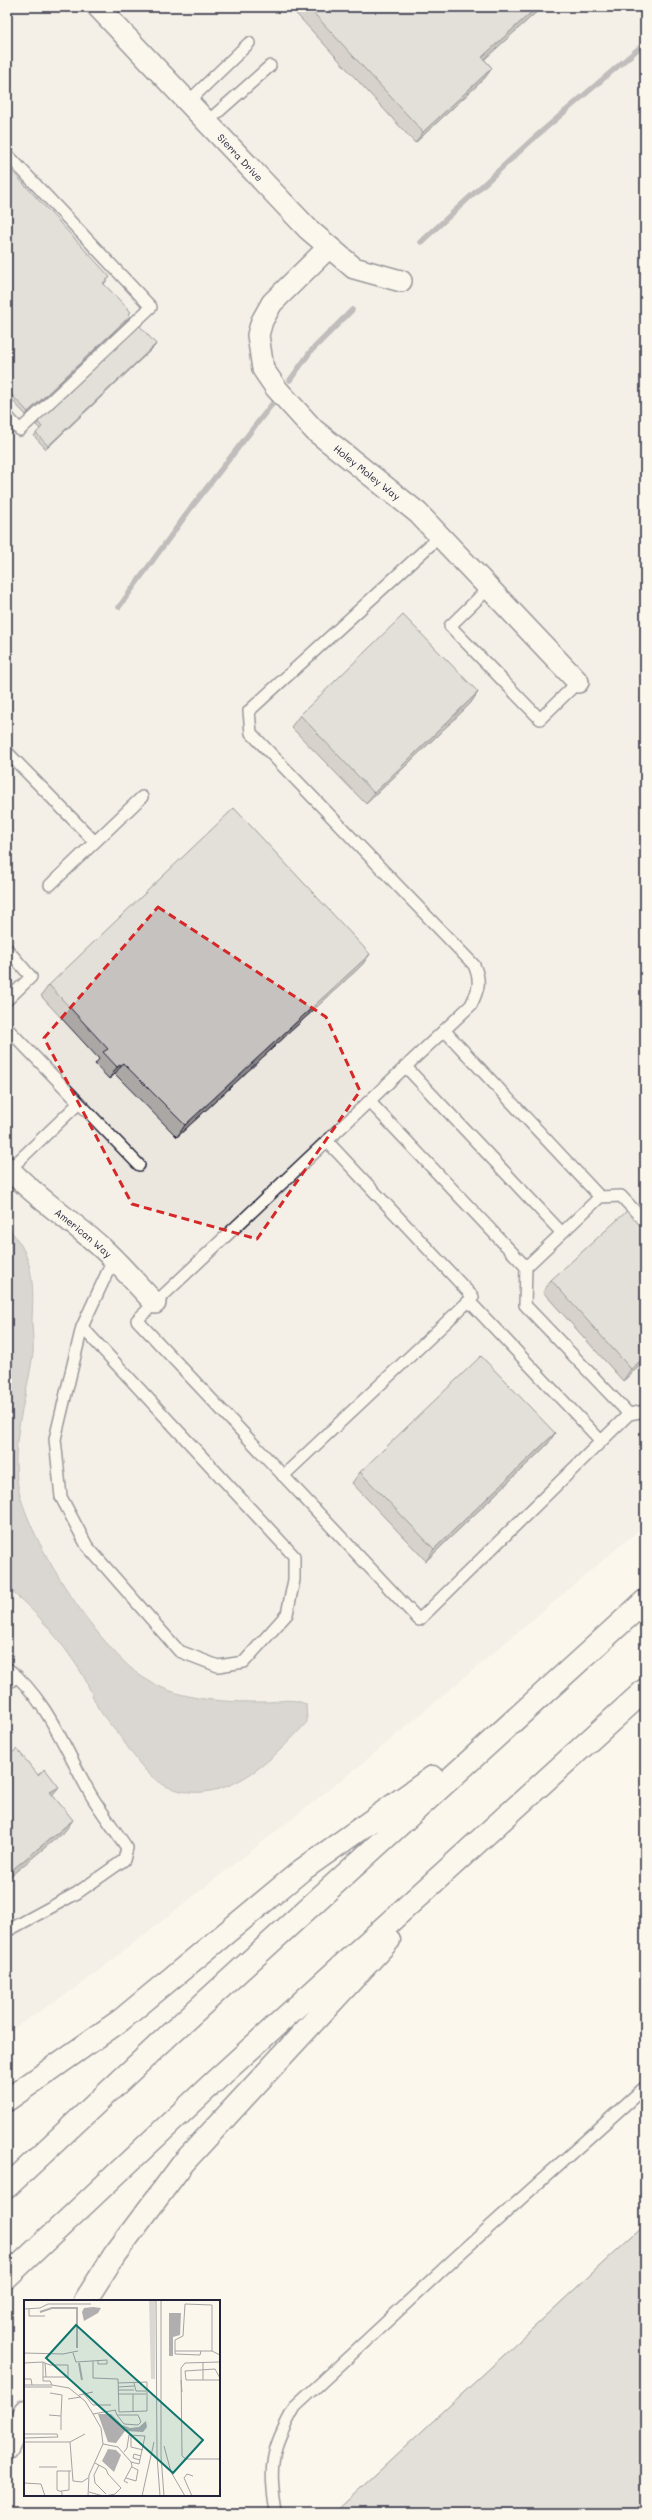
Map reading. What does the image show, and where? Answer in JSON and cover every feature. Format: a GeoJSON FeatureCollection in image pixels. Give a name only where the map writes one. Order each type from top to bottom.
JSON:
{"type":"FeatureCollection","features":[{"type":"Feature","properties":{"kind":"highway"},"geometry":{"type":"LineString","coordinates":[[7,2187],[511,1722],[645,1601]]}},
{"type":"Feature","properties":{"kind":"highway"},"geometry":{"type":"LineString","coordinates":[[7,2277],[214,2081],[645,1690]]}},
{"type":"Feature","properties":{"kind":"highway"},"geometry":{"type":"LineString","coordinates":[[7,2100],[121,2020],[302,1870],[511,1722]]}},
{"type":"Feature","properties":{"kind":"highway"},"geometry":{"type":"LineString","coordinates":[[86,2300],[115,2254],[184,2162],[490,1830]]}},
{"type":"Feature","properties":{"kind":"highway"},"geometry":{"type":"LineString","coordinates":[[7,2449],[24,2413]]}},
{"type":"Feature","properties":{"kind":"street","name":"Sierra Drive"},"geometry":{"type":"LineString","coordinates":[[98,7],[308,229],[354,268],[401,281]]}},
{"type":"Feature","properties":{"kind":"street","name":"Holey Moley Way"},"geometry":{"type":"LineString","coordinates":[[329,247],[272,303],[262,321],[258,335],[263,369],[276,388],[314,430],[418,513],[578,682]]}},
{"type":"Feature","properties":{"kind":"street","name":"American Way"},"geometry":{"type":"LineString","coordinates":[[8,1168],[39,1198],[68,1219],[113,1260],[155,1304]]}},
{"type":"Feature","properties":{"kind":"lane"},"geometry":{"type":"LineString","coordinates":[[188,102],[249,43]]}},
{"type":"Feature","properties":{"kind":"lane"},"geometry":{"type":"LineString","coordinates":[[207,122],[270,66]]}},
{"type":"Feature","properties":{"kind":"lane"},"geometry":{"type":"LineString","coordinates":[[7,154],[151,307],[20,430],[7,416]]}},
{"type":"Feature","properties":{"kind":"lane"},"geometry":{"type":"LineString","coordinates":[[440,536],[249,711],[251,733],[474,965],[478,975],[480,989],[471,1005],[137,1320],[419,1620],[629,1414],[645,1411]]}},
{"type":"Feature","properties":{"kind":"lane"},"geometry":{"type":"LineString","coordinates":[[489,588],[450,626],[540,719],[578,682]]}},
{"type":"Feature","properties":{"kind":"lane"},"geometry":{"type":"LineString","coordinates":[[7,752],[94,841]]}},
{"type":"Feature","properties":{"kind":"lane"},"geometry":{"type":"LineString","coordinates":[[50,886],[94,841],[142,797]]}},
{"type":"Feature","properties":{"kind":"lane"},"geometry":{"type":"LineString","coordinates":[[7,949],[31,977],[7,1000]]}},
{"type":"Feature","properties":{"kind":"lane"},"geometry":{"type":"LineString","coordinates":[[7,1028],[139,1165]]}},
{"type":"Feature","properties":{"kind":"lane"},"geometry":{"type":"LineString","coordinates":[[444,1030],[600,1197]]}},
{"type":"Feature","properties":{"kind":"lane"},"geometry":{"type":"LineString","coordinates":[[406,1066],[562,1233]]}},
{"type":"Feature","properties":{"kind":"lane"},"geometry":{"type":"LineString","coordinates":[[369,1101],[526,1268]]}},
{"type":"Feature","properties":{"kind":"lane"},"geometry":{"type":"LineString","coordinates":[[8,1168],[79,1103]]}},
{"type":"Feature","properties":{"kind":"lane"},"geometry":{"type":"LineString","coordinates":[[283,1476],[473,1297],[327,1141]]}},
{"type":"Feature","properties":{"kind":"lane"},"geometry":{"type":"LineString","coordinates":[[629,1414],[525,1304],[526,1268],[600,1197],[621,1196],[645,1222]]}},
{"type":"Feature","properties":{"kind":"lane"},"geometry":{"type":"LineString","coordinates":[[82,1327],[294,1556],[294,1580],[287,1614],[244,1662],[218,1666],[179,1651],[87,1546],[61,1497],[54,1439],[82,1327],[113,1260]]}},
{"type":"Feature","properties":{"kind":"lane"},"geometry":{"type":"LineString","coordinates":[[469,1301],[601,1441]]}},
{"type":"Feature","properties":{"kind":"lane"},"geometry":{"type":"LineString","coordinates":[[7,1668],[17,1676],[41,1705],[92,1795],[127,1848],[124,1860],[77,1893],[7,1931]]}},
{"type":"Feature","properties":{"kind":"lane"},"geometry":{"type":"LineString","coordinates":[[7,1684],[17,1676]]}},
{"type":"Feature","properties":{"kind":"lane"},"geometry":{"type":"LineString","coordinates":[[276,2513],[270,2474],[277,2438],[295,2407],[455,2258],[645,2087]]}},
{"type":"Feature","properties":{"kind":"highlighted area"},"geometry":{"type":"Polygon","coordinates":[[[158,907],[326,1017],[360,1091],[257,1239],[132,1204],[44,1038],[158,907]]]}},
{"type":"Feature","properties":{"kind":"shaded area"},"geometry":{"type":"Polygon","coordinates":[[[7,7],[645,7],[645,1525],[363,1763],[82,1984],[7,2033],[7,7]]]}},
{"type":"Feature","properties":{"kind":"shaded area"},"geometry":{"type":"Polygon","coordinates":[[[7,1227],[23,1248],[30,1270],[33,1294],[33,1354],[18,1432],[16,1464],[17,1480],[22,1503],[33,1529],[47,1557],[64,1585],[82,1612],[120,1658],[138,1674],[152,1683],[167,1690],[199,1698],[248,1702],[290,1700],[306,1704],[307,1722],[294,1736],[263,1765],[246,1777],[228,1786],[209,1791],[189,1792],[168,1787],[154,1779],[131,1753],[98,1708],[81,1672],[65,1649],[38,1616],[7,1588],[7,1227]]]}},
{"type":"Feature","properties":{"kind":"building"},"geometry":{"type":"Polygon","coordinates":[[[308,7],[537,7],[482,57],[492,68],[423,132],[308,7]]]}},
{"type":"Feature","properties":{"kind":"building"},"geometry":{"type":"Polygon","coordinates":[[[12,171],[110,277],[103,283],[131,312],[128,314],[130,316],[28,412],[7,390],[7,175],[12,171]]]}},
{"type":"Feature","properties":{"kind":"building"},"geometry":{"type":"Polygon","coordinates":[[[140,326],[156,344],[48,446],[36,433],[42,427],[38,422],[140,326]]]}},
{"type":"Feature","properties":{"kind":"building"},"geometry":{"type":"Polygon","coordinates":[[[403,615],[478,692],[374,793],[300,715],[403,615]]]}},
{"type":"Feature","properties":{"kind":"building"},"geometry":{"type":"Polygon","coordinates":[[[234,808],[370,954],[185,1125],[123,1063],[117,1067],[103,1052],[108,1049],[49,985],[234,808]]]}},
{"type":"Feature","properties":{"kind":"building"},"geometry":{"type":"Polygon","coordinates":[[[627,1211],[645,1231],[645,1357],[631,1369],[551,1280],[627,1211]]]}},
{"type":"Feature","properties":{"kind":"building"},"geometry":{"type":"Polygon","coordinates":[[[481,1356],[555,1433],[434,1549],[360,1472],[481,1356]]]}},
{"type":"Feature","properties":{"kind":"building"},"geometry":{"type":"Polygon","coordinates":[[[17,1749],[38,1775],[45,1769],[59,1787],[50,1792],[73,1820],[7,1874],[7,1757],[17,1749]]]}},
{"type":"Feature","properties":{"kind":"building"},"geometry":{"type":"Polygon","coordinates":[[[645,2224],[645,2513],[334,2513],[645,2224]]]}},
{"type":"Feature","properties":{"kind":"waterway"},"geometry":{"type":"LineString","coordinates":[[421,242],[534,138],[645,43]]}},
{"type":"Feature","properties":{"kind":"waterway"},"geometry":{"type":"LineString","coordinates":[[290,380],[311,351],[352,310]]}},
{"type":"Feature","properties":{"kind":"waterway"},"geometry":{"type":"LineString","coordinates":[[119,607],[191,508],[276,399]]}}]}
